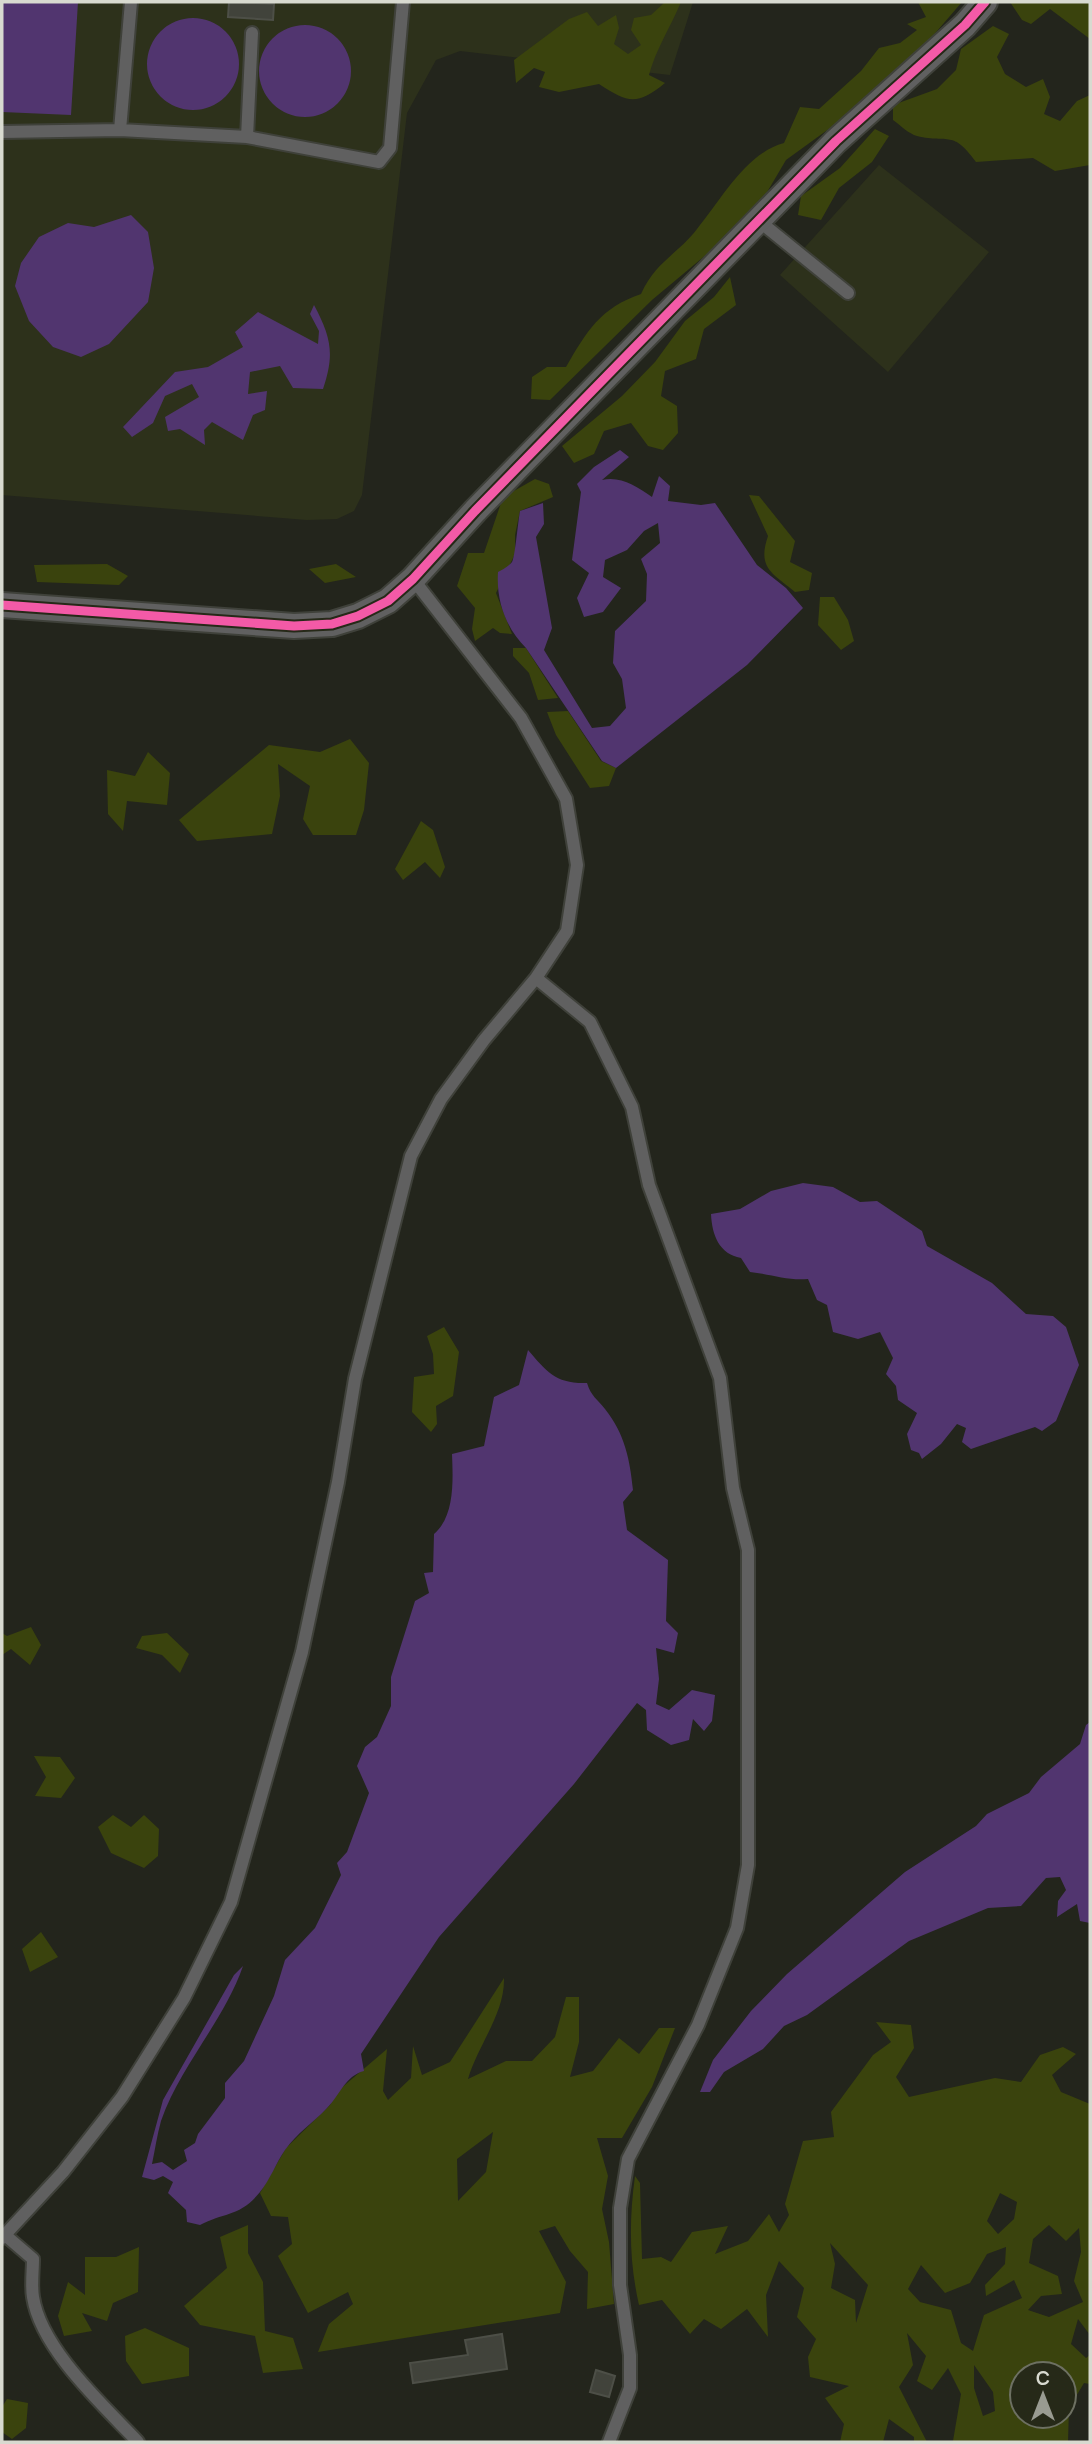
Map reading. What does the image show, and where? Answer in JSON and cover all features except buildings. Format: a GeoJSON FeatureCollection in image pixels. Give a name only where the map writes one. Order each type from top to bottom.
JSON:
{"type":"FeatureCollection","features":[{"type":"Feature","properties":{"kind":"street"},"geometry":{"type":"LineString","coordinates":[[2,605],[294,626],[332,624],[358,616],[388,601],[836,141],[965,25],[985,2]]}},
{"type":"Feature","properties":{"kind":"lane"},"geometry":{"type":"LineString","coordinates":[[120,130],[131,2]]}},
{"type":"Feature","properties":{"kind":"lane"},"geometry":{"type":"LineString","coordinates":[[2,132],[120,130],[247,137],[379,162],[390,148],[403,2]]}},
{"type":"Feature","properties":{"kind":"lane"},"geometry":{"type":"LineString","coordinates":[[247,137],[253,33]]}},
{"type":"Feature","properties":{"kind":"lane"},"geometry":{"type":"LineString","coordinates":[[759,221],[848,293]]}},
{"type":"Feature","properties":{"kind":"lane"},"geometry":{"type":"LineString","coordinates":[[138,2442],[83,2384],[43,2328],[33,2297],[33,2259],[3,2236],[63,2172],[122,2097],[184,1998],[230,1902],[302,1652],[338,1482],[355,1379],[411,1156],[441,1098],[484,1040],[536,978],[567,931],[577,864],[566,799],[522,718],[412,579]]}},
{"type":"Feature","properties":{"kind":"lane"},"geometry":{"type":"LineString","coordinates":[[536,978],[590,1022],[632,1107],[649,1185],[720,1378],[733,1488],[748,1550],[748,1865],[737,1928],[698,2025],[628,2159],[620,2208],[620,2285],[629,2355],[629,2388],[608,2442]]}},
{"type":"Feature","properties":{"kind":"shaded area"},"geometry":{"type":"Polygon","coordinates":[[[2,2],[693,2],[670,75],[460,51],[436,60],[407,113],[362,495],[354,511],[337,519],[307,520],[2,495],[2,2]]]}},
{"type":"Feature","properties":{"kind":"shaded area"},"geometry":{"type":"Polygon","coordinates":[[[2,2],[78,2],[71,115],[2,112],[2,2]]]}},
{"type":"Feature","properties":{"kind":"shaded area"},"geometry":{"type":"Polygon","coordinates":[[[193,18],[211,21],[226,31],[236,46],[239,64],[236,82],[226,97],[211,107],[193,110],[175,107],[160,97],[150,82],[147,64],[150,46],[160,31],[175,21],[193,18]]]}},
{"type":"Feature","properties":{"kind":"shaded area"},"geometry":{"type":"Polygon","coordinates":[[[305,25],[323,28],[338,38],[348,53],[351,71],[348,89],[338,104],[323,114],[305,117],[287,114],[272,104],[262,89],[259,71],[262,53],[272,38],[287,28],[305,25]]]}},
{"type":"Feature","properties":{"kind":"shaded area"},"geometry":{"type":"Polygon","coordinates":[[[879,165],[989,252],[888,372],[780,275],[879,165]]]}},
{"type":"Feature","properties":{"kind":"shaded area"},"geometry":{"type":"Polygon","coordinates":[[[131,215],[148,232],[154,268],[148,302],[109,344],[81,357],[53,347],[29,321],[15,286],[21,263],[39,237],[68,223],[94,227],[131,215]]]}},
{"type":"Feature","properties":{"kind":"shaded area"},"geometry":{"type":"Polygon","coordinates":[[[314,305],[327,336],[330,355],[323,389],[293,388],[280,366],[250,372],[248,394],[267,391],[265,410],[253,415],[243,440],[212,422],[204,430],[205,445],[180,429],[168,431],[165,417],[199,397],[192,384],[165,396],[153,423],[132,437],[123,427],[175,372],[208,367],[243,347],[235,332],[258,312],[318,344],[319,331],[310,314],[314,305]]]}},
{"type":"Feature","properties":{"kind":"shaded area"},"geometry":{"type":"Polygon","coordinates":[[[620,450],[629,457],[602,480],[622,481],[652,497],[659,476],[670,486],[668,501],[701,505],[715,503],[757,565],[786,588],[803,608],[747,665],[616,768],[602,761],[513,632],[501,604],[498,572],[512,562],[520,511],[543,503],[544,524],[536,537],[552,628],[544,650],[592,728],[610,726],[626,708],[622,679],[613,663],[615,631],[646,601],[647,574],[641,559],[660,543],[658,523],[644,531],[627,550],[605,560],[603,577],[621,588],[603,612],[584,617],[577,598],[589,573],[572,560],[581,492],[577,484],[594,467],[620,450]]]}},
{"type":"Feature","properties":{"kind":"shaded area"},"geometry":{"type":"Polygon","coordinates":[[[803,1183],[833,1187],[860,1202],[877,1201],[922,1231],[927,1246],[992,1283],[1026,1314],[1053,1316],[1066,1327],[1079,1365],[1056,1421],[1042,1431],[1035,1427],[971,1449],[962,1442],[966,1428],[957,1424],[941,1444],[922,1459],[919,1453],[911,1450],[907,1434],[917,1413],[898,1400],[896,1386],[886,1374],[893,1358],[880,1332],[858,1339],[833,1332],[827,1305],[817,1300],[808,1279],[750,1272],[741,1258],[722,1248],[715,1236],[711,1214],[740,1209],[771,1191],[803,1183]]]}},
{"type":"Feature","properties":{"kind":"shaded area"},"geometry":{"type":"Polygon","coordinates":[[[528,1350],[541,1365],[560,1379],[587,1383],[592,1394],[612,1418],[622,1438],[633,1490],[623,1502],[627,1530],[668,1560],[666,1621],[678,1633],[674,1653],[656,1648],[659,1679],[656,1704],[669,1710],[692,1690],[715,1695],[712,1721],[704,1731],[693,1719],[689,1740],[671,1745],[647,1730],[646,1710],[637,1703],[574,1784],[439,1937],[361,2054],[364,2071],[347,2081],[327,2108],[289,2144],[260,2192],[246,2206],[232,2213],[200,2225],[187,2222],[186,2210],[168,2193],[173,2182],[163,2176],[154,2180],[142,2177],[163,2100],[234,1975],[243,1966],[225,2006],[179,2081],[161,2121],[152,2164],[162,2162],[173,2170],[187,2161],[184,2150],[195,2143],[198,2134],[225,2098],[225,2083],[244,2061],[274,1996],[285,1960],[315,1928],[341,1875],[337,1863],[347,1852],[369,1793],[357,1766],[365,1747],[377,1737],[391,1706],[391,1677],[415,1601],[429,1593],[424,1573],[433,1572],[434,1534],[446,1518],[449,1508],[452,1454],[484,1446],[494,1397],[519,1385],[528,1350]]]}},
{"type":"Feature","properties":{"kind":"shaded area"},"geometry":{"type":"Polygon","coordinates":[[[1090,1722],[1090,1923],[1080,1921],[1077,1904],[1057,1917],[1058,1901],[1066,1890],[1060,1877],[1046,1878],[1021,1906],[988,1908],[909,1941],[807,2015],[784,2026],[763,2049],[724,2072],[710,2092],[700,2092],[713,2060],[751,2011],[787,1974],[905,1872],[976,1826],[987,1814],[1029,1793],[1041,1777],[1080,1744],[1086,1725],[1090,1722]]]}},
{"type":"Feature","properties":{"kind":"green space"},"geometry":{"type":"Polygon","coordinates":[[[665,2],[681,2],[649,75],[665,83],[647,96],[625,98],[599,84],[559,92],[539,87],[545,72],[534,68],[516,83],[514,60],[569,19],[587,12],[598,26],[616,15],[619,28],[614,44],[628,54],[641,45],[631,30],[634,18],[651,15],[665,2]]]}},
{"type":"Feature","properties":{"kind":"green space"},"geometry":{"type":"Polygon","coordinates":[[[918,2],[962,2],[925,45],[837,123],[786,160],[763,199],[719,244],[652,300],[550,400],[531,399],[532,377],[547,367],[566,367],[596,322],[615,306],[641,294],[653,274],[689,238],[746,167],[770,148],[784,143],[800,107],[819,109],[861,71],[879,48],[900,43],[917,30],[907,24],[926,17],[918,2]]]}},
{"type":"Feature","properties":{"kind":"green space"},"geometry":{"type":"Polygon","coordinates":[[[1010,2],[1090,2],[1090,39],[1050,9],[1031,24],[1022,20],[1010,2]]]}},
{"type":"Feature","properties":{"kind":"green space"},"geometry":{"type":"Polygon","coordinates":[[[993,26],[1009,34],[997,57],[1005,74],[1026,87],[1043,79],[1050,97],[1044,114],[1060,121],[1077,101],[1090,95],[1090,165],[1055,171],[1033,158],[976,162],[955,141],[917,136],[893,120],[893,105],[937,89],[956,70],[961,49],[993,26]]]}},
{"type":"Feature","properties":{"kind":"green space"},"geometry":{"type":"Polygon","coordinates":[[[875,129],[889,136],[872,162],[839,188],[821,220],[798,215],[801,196],[840,168],[875,129]]]}},
{"type":"Feature","properties":{"kind":"green space"},"geometry":{"type":"Polygon","coordinates":[[[730,277],[736,305],[704,329],[696,359],[665,371],[661,396],[677,406],[678,433],[663,450],[648,446],[631,423],[604,431],[594,454],[574,463],[562,446],[622,396],[655,362],[685,321],[714,297],[730,277]]]}},
{"type":"Feature","properties":{"kind":"green space"},"geometry":{"type":"Polygon","coordinates":[[[535,479],[549,484],[553,497],[520,511],[515,535],[515,554],[496,593],[512,634],[500,633],[493,628],[475,641],[472,629],[475,608],[457,586],[468,553],[484,553],[503,497],[535,479]]]}},
{"type":"Feature","properties":{"kind":"green space"},"geometry":{"type":"Polygon","coordinates":[[[749,495],[759,496],[795,541],[790,562],[812,573],[809,590],[795,592],[769,569],[764,556],[768,536],[749,495]]]}},
{"type":"Feature","properties":{"kind":"green space"},"geometry":{"type":"Polygon","coordinates":[[[107,564],[128,576],[119,585],[37,582],[34,565],[107,564]]]}},
{"type":"Feature","properties":{"kind":"green space"},"geometry":{"type":"Polygon","coordinates":[[[336,564],[356,577],[325,583],[309,569],[336,564]]]}},
{"type":"Feature","properties":{"kind":"green space"},"geometry":{"type":"Polygon","coordinates":[[[820,597],[834,597],[848,620],[854,641],[841,650],[818,625],[820,597]]]}},
{"type":"Feature","properties":{"kind":"green space"},"geometry":{"type":"Polygon","coordinates":[[[513,648],[526,648],[558,698],[538,700],[529,673],[513,656],[513,648]]]}},
{"type":"Feature","properties":{"kind":"green space"},"geometry":{"type":"Polygon","coordinates":[[[568,711],[601,761],[616,768],[609,786],[590,788],[556,735],[547,712],[568,711]]]}},
{"type":"Feature","properties":{"kind":"green space"},"geometry":{"type":"Polygon","coordinates":[[[350,739],[369,763],[364,810],[356,835],[313,835],[303,819],[310,786],[278,764],[280,796],[272,834],[197,841],[179,820],[269,745],[320,752],[350,739]]]}},
{"type":"Feature","properties":{"kind":"green space"},"geometry":{"type":"Polygon","coordinates":[[[148,752],[170,773],[167,805],[127,801],[123,831],[108,814],[107,770],[135,776],[148,752]]]}},
{"type":"Feature","properties":{"kind":"green space"},"geometry":{"type":"Polygon","coordinates":[[[421,821],[433,830],[445,867],[440,878],[425,862],[403,880],[395,869],[421,821]]]}},
{"type":"Feature","properties":{"kind":"green space"},"geometry":{"type":"Polygon","coordinates":[[[444,1327],[459,1352],[453,1396],[436,1406],[437,1424],[431,1432],[412,1412],[414,1377],[434,1374],[433,1354],[427,1336],[444,1327]]]}},
{"type":"Feature","properties":{"kind":"green space"},"geometry":{"type":"Polygon","coordinates":[[[31,1627],[41,1645],[30,1665],[11,1649],[2,1655],[2,1633],[7,1636],[31,1627]]]}},
{"type":"Feature","properties":{"kind":"green space"},"geometry":{"type":"Polygon","coordinates":[[[167,1633],[189,1654],[180,1673],[162,1655],[136,1648],[142,1636],[167,1633]]]}},
{"type":"Feature","properties":{"kind":"green space"},"geometry":{"type":"Polygon","coordinates":[[[34,1756],[60,1757],[75,1778],[61,1798],[35,1796],[46,1777],[34,1756]]]}},
{"type":"Feature","properties":{"kind":"green space"},"geometry":{"type":"Polygon","coordinates":[[[113,1815],[131,1827],[144,1815],[159,1829],[158,1856],[144,1868],[111,1853],[98,1827],[113,1815]]]}},
{"type":"Feature","properties":{"kind":"green space"},"geometry":{"type":"Polygon","coordinates":[[[41,1932],[58,1957],[30,1972],[22,1949],[41,1932]]]}},
{"type":"Feature","properties":{"kind":"green space"},"geometry":{"type":"Polygon","coordinates":[[[504,1978],[496,2016],[468,2079],[506,2061],[532,2061],[555,2037],[566,1997],[579,1997],[579,2042],[570,2077],[593,2071],[619,2038],[639,2054],[659,2028],[675,2028],[652,2087],[622,2138],[597,2138],[608,2176],[602,2209],[609,2242],[614,2304],[587,2309],[588,2272],[570,2251],[555,2226],[539,2231],[566,2282],[560,2313],[318,2352],[329,2324],[353,2304],[348,2292],[308,2313],[278,2256],[292,2244],[288,2217],[271,2216],[260,2193],[286,2148],[330,2105],[339,2090],[387,2049],[383,2091],[388,2100],[411,2078],[413,2046],[422,2075],[450,2062],[504,1978]],[[493,2132],[457,2159],[458,2201],[486,2172],[493,2132]]]}},
{"type":"Feature","properties":{"kind":"green space"},"geometry":{"type":"Polygon","coordinates":[[[876,2022],[911,2025],[914,2048],[896,2077],[909,2097],[995,2078],[1021,2082],[1040,2055],[1063,2047],[1076,2054],[1052,2075],[1061,2092],[1090,2104],[1090,2335],[1078,2319],[1071,2344],[1086,2358],[1090,2355],[1090,2384],[1084,2383],[1078,2393],[1078,2360],[1008,2360],[1008,2430],[1068,2430],[1068,2442],[941,2442],[953,2441],[961,2394],[948,2368],[932,2390],[917,2381],[926,2356],[907,2333],[913,2365],[899,2387],[927,2442],[914,2442],[914,2437],[889,2419],[883,2442],[840,2442],[844,2424],[825,2398],[849,2386],[810,2377],[808,2357],[816,2339],[797,2317],[804,2288],[779,2261],[766,2295],[768,2337],[747,2309],[721,2329],[704,2319],[690,2334],[662,2300],[639,2305],[631,2240],[635,2176],[640,2183],[642,2259],[661,2257],[671,2262],[692,2232],[728,2226],[715,2254],[748,2241],[769,2214],[779,2232],[789,2215],[785,2204],[803,2141],[834,2137],[831,2112],[873,2055],[891,2042],[876,2022]],[[1000,2193],[987,2221],[998,2234],[1014,2219],[1017,2202],[1000,2193]],[[1049,2225],[1033,2239],[1029,2263],[1058,2276],[1062,2294],[1041,2296],[1028,2310],[1049,2317],[1083,2302],[1074,2281],[1081,2252],[1079,2228],[1066,2241],[1049,2225]],[[830,2243],[835,2264],[831,2288],[855,2300],[856,2323],[868,2285],[830,2243]],[[1006,2247],[987,2254],[970,2283],[945,2293],[921,2265],[908,2289],[920,2302],[951,2310],[961,2343],[973,2351],[984,2315],[1022,2298],[1014,2280],[986,2296],[985,2285],[1005,2264],[1006,2247]],[[974,2365],[974,2388],[983,2416],[995,2411],[993,2392],[974,2365]]]}},
{"type":"Feature","properties":{"kind":"green space"},"geometry":{"type":"Polygon","coordinates":[[[248,2225],[248,2253],[263,2282],[265,2331],[293,2338],[303,2369],[263,2373],[255,2336],[200,2325],[184,2306],[227,2268],[220,2237],[248,2225]]]}},
{"type":"Feature","properties":{"kind":"green space"},"geometry":{"type":"Polygon","coordinates":[[[139,2247],[138,2292],[113,2303],[107,2321],[82,2313],[92,2331],[64,2336],[58,2316],[68,2282],[85,2295],[85,2257],[116,2257],[139,2247]]]}},
{"type":"Feature","properties":{"kind":"green space"},"geometry":{"type":"Polygon","coordinates":[[[145,2328],[189,2348],[189,2376],[142,2384],[126,2361],[125,2336],[145,2328]]]}},
{"type":"Feature","properties":{"kind":"green space"},"geometry":{"type":"Polygon","coordinates":[[[7,2399],[28,2403],[26,2428],[12,2439],[2,2432],[2,2407],[7,2399]]]}},
{"type":"Feature","properties":{"kind":"cycle path"},"geometry":{"type":"LineString","coordinates":[[2,605],[294,626],[332,624],[358,616],[388,601],[413,579],[475,511],[836,141],[965,25],[985,2]]}}]}
